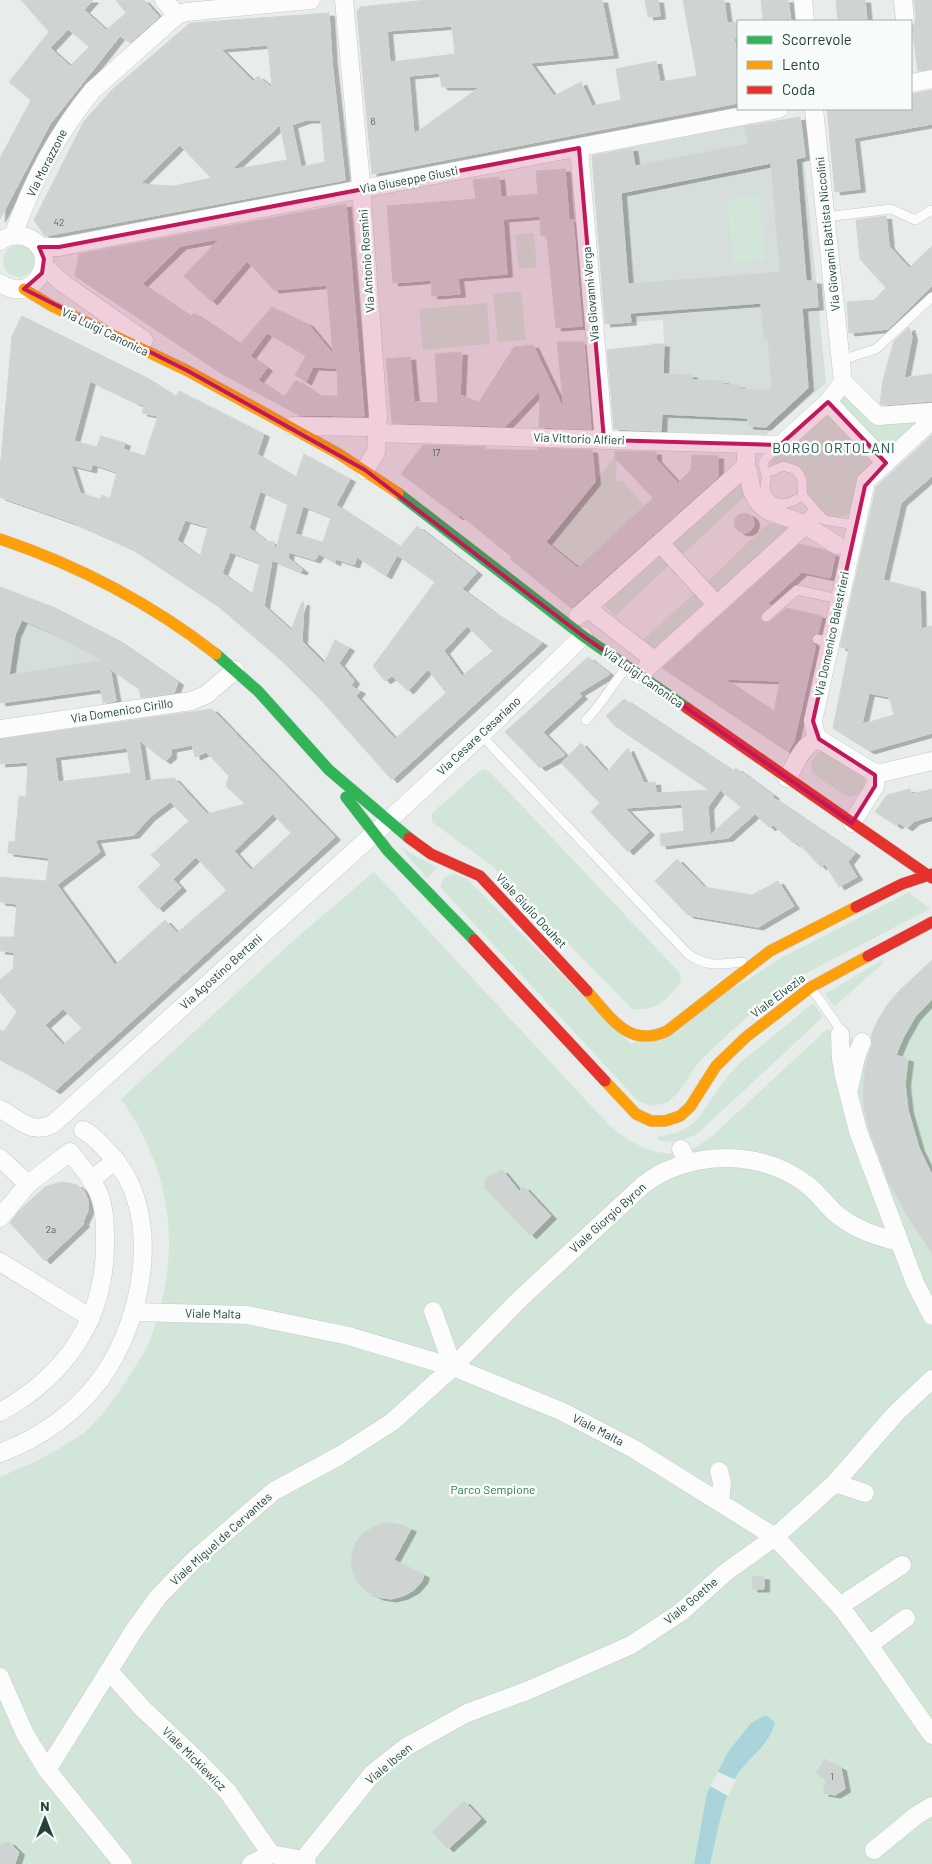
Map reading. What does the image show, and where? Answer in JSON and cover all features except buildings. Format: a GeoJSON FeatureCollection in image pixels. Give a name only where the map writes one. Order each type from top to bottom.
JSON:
{"type":"FeatureCollection","features":[{"type":"Feature","properties":{"kind":"main road","name":"Via Luigi Canonica"},"geometry":{"type":"LineString","coordinates":[[24,289],[52,306],[188,371],[290,426],[365,470],[400,494],[583,636],[930,876]]}},
{"type":"Feature","properties":{"kind":"main road"},"geometry":{"type":"LineString","coordinates":[[0,539],[34,550],[111,584],[184,628],[249,683],[330,772],[345,796],[374,834]]}},
{"type":"Feature","properties":{"kind":"main road","name":"Viale Giulio Douhet"},"geometry":{"type":"LineString","coordinates":[[330,772],[429,853],[461,865],[480,876],[624,1031],[641,1036],[658,1036],[667,1031],[755,960]]}},
{"type":"Feature","properties":{"kind":"main road","name":"Viale Elvezia"},"geometry":{"type":"LineString","coordinates":[[374,834],[388,852],[432,890],[636,1114],[651,1121],[665,1121],[680,1116],[690,1107],[716,1066],[746,1037],[811,987],[932,922]]}},
{"type":"Feature","properties":{"kind":"main road"},"geometry":{"type":"LineString","coordinates":[[440,872],[461,865]]}},
{"type":"Feature","properties":{"kind":"main road"},"geometry":{"type":"LineString","coordinates":[[755,960],[902,884],[930,876]]}},
{"type":"Feature","properties":{"kind":"street"},"geometry":{"type":"LineString","coordinates":[[164,0],[177,15],[186,12],[311,0]]}},
{"type":"Feature","properties":{"kind":"street","name":"Via Antonio Rosmini"},"geometry":{"type":"LineString","coordinates":[[344,0],[361,188],[377,407],[372,430],[376,452],[365,470]]}},
{"type":"Feature","properties":{"kind":"street"},"geometry":{"type":"LineString","coordinates":[[803,0],[805,20]]}},
{"type":"Feature","properties":{"kind":"street"},"geometry":{"type":"LineString","coordinates":[[903,0],[905,20]]}},
{"type":"Feature","properties":{"kind":"street","name":"Via Morazzone"},"geometry":{"type":"LineString","coordinates":[[6,239],[20,216],[60,134],[81,104],[93,90],[177,15]]}},
{"type":"Feature","properties":{"kind":"street"},"geometry":{"type":"LineString","coordinates":[[912,81],[932,79]]}},
{"type":"Feature","properties":{"kind":"street","name":"Via Giuseppe Giusti"},"geometry":{"type":"LineString","coordinates":[[39,247],[59,247],[774,110]]}},
{"type":"Feature","properties":{"kind":"street","name":"Via Giovanni Battista Niccolini"},"geometry":{"type":"LineString","coordinates":[[814,110],[844,382]]}},
{"type":"Feature","properties":{"kind":"street","name":"Via Giovanni Verga"},"geometry":{"type":"LineString","coordinates":[[579,148],[604,440]]}},
{"type":"Feature","properties":{"kind":"street"},"geometry":{"type":"LineString","coordinates":[[0,284],[11,289],[24,289],[37,281],[44,266],[44,256],[39,247],[29,238],[6,239]]}},
{"type":"Feature","properties":{"kind":"street","name":"Via Luigi Canonica"},"geometry":{"type":"LineString","coordinates":[[44,266],[64,284],[188,371]]}},
{"type":"Feature","properties":{"kind":"street"},"geometry":{"type":"LineString","coordinates":[[780,445],[828,402],[844,382],[878,416],[932,412]]}},
{"type":"Feature","properties":{"kind":"street"},"geometry":{"type":"LineString","coordinates":[[828,402],[886,463]]}},
{"type":"Feature","properties":{"kind":"street","name":"Via Domenico Balestrieri"},"geometry":{"type":"LineString","coordinates":[[822,741],[817,736],[813,721],[823,640],[839,599],[866,481],[932,420]]}},
{"type":"Feature","properties":{"kind":"street","name":"Via Vittorio Alfieri"},"geometry":{"type":"LineString","coordinates":[[290,426],[604,440],[780,445]]}},
{"type":"Feature","properties":{"kind":"street"},"geometry":{"type":"LineString","coordinates":[[654,660],[583,612],[660,543],[746,459],[753,493],[767,511],[782,517],[809,521],[838,545]]}},
{"type":"Feature","properties":{"kind":"street"},"geometry":{"type":"LineString","coordinates":[[633,671],[654,660],[809,521]]}},
{"type":"Feature","properties":{"kind":"street"},"geometry":{"type":"LineString","coordinates":[[660,543],[716,604]]}},
{"type":"Feature","properties":{"kind":"street","name":"Via Cesare Cesariano"},"geometry":{"type":"LineString","coordinates":[[374,834],[481,735],[583,636]]}},
{"type":"Feature","properties":{"kind":"street","name":"Via Domenico Cirillo"},"geometry":{"type":"LineString","coordinates":[[0,728],[191,701],[206,695],[235,670]]}},
{"type":"Feature","properties":{"kind":"street"},"geometry":{"type":"LineString","coordinates":[[787,778],[809,744],[815,741],[822,741],[872,772],[876,778],[875,786],[852,823]]}},
{"type":"Feature","properties":{"kind":"street"},"geometry":{"type":"LineString","coordinates":[[872,772],[881,773],[932,761]]}},
{"type":"Feature","properties":{"kind":"street","name":"Via Agostino Bertani"},"geometry":{"type":"LineString","coordinates":[[0,1109],[20,1122],[36,1128],[53,1124],[374,834]]}},
{"type":"Feature","properties":{"kind":"street"},"geometry":{"type":"LineString","coordinates":[[840,1034],[841,1059],[858,1131],[915,1283],[932,1316]]}},
{"type":"Feature","properties":{"kind":"street"},"geometry":{"type":"LineString","coordinates":[[849,1092],[856,1057],[862,1042]]}},
{"type":"Feature","properties":{"kind":"street"},"geometry":{"type":"LineString","coordinates":[[0,1453],[40,1435],[80,1403],[100,1379],[115,1354],[133,1312],[141,1276],[141,1223],[137,1199],[116,1160],[93,1136],[83,1130]]}},
{"type":"Feature","properties":{"kind":"street"},"geometry":{"type":"LineString","coordinates":[[0,1218],[28,1184],[70,1152],[98,1192],[103,1208],[105,1255],[98,1297],[91,1318],[73,1350],[55,1372],[27,1396],[0,1412]]}},
{"type":"Feature","properties":{"kind":"street","name":"Viale Giorgio Byron"},"geometry":{"type":"LineString","coordinates":[[454,1367],[522,1298],[643,1185],[685,1156],[750,1159],[781,1169],[809,1187],[835,1213],[866,1233],[899,1242]]}},
{"type":"Feature","properties":{"kind":"street"},"geometry":{"type":"LineString","coordinates":[[0,1158],[28,1184]]}},
{"type":"Feature","properties":{"kind":"street"},"geometry":{"type":"LineString","coordinates":[[91,1180],[116,1160]]}},
{"type":"Feature","properties":{"kind":"street"},"geometry":{"type":"LineString","coordinates":[[0,1262],[91,1318]]}},
{"type":"Feature","properties":{"kind":"street"},"geometry":{"type":"LineString","coordinates":[[433,1311],[454,1367]]}},
{"type":"Feature","properties":{"kind":"street","name":"Viale Malta"},"geometry":{"type":"LineString","coordinates":[[133,1312],[248,1314],[349,1336],[454,1367],[561,1411],[634,1449],[775,1537],[840,1606],[932,1735]]}},
{"type":"Feature","properties":{"kind":"street","name":"Viale Miguel de Cervantes"},"geometry":{"type":"LineString","coordinates":[[47,1770],[133,1632],[158,1597],[195,1560],[274,1491],[339,1456],[392,1422],[454,1367]]}},
{"type":"Feature","properties":{"kind":"street","name":"Viale Goethe"},"geometry":{"type":"LineString","coordinates":[[530,1690],[631,1645],[681,1612],[726,1572],[775,1537],[835,1483],[895,1414],[932,1380]]}},
{"type":"Feature","properties":{"kind":"street"},"geometry":{"type":"LineString","coordinates":[[719,1471],[722,1482],[720,1502]]}},
{"type":"Feature","properties":{"kind":"street"},"geometry":{"type":"LineString","coordinates":[[835,1483],[864,1494]]}},
{"type":"Feature","properties":{"kind":"street"},"geometry":{"type":"LineString","coordinates":[[840,1606],[902,1565]]}},
{"type":"Feature","properties":{"kind":"street"},"geometry":{"type":"LineString","coordinates":[[869,1645],[906,1618]]}},
{"type":"Feature","properties":{"kind":"street","name":"Viale Mickiewicz"},"geometry":{"type":"LineString","coordinates":[[109,1671],[143,1709],[228,1792],[271,1854]]}},
{"type":"Feature","properties":{"kind":"street"},"geometry":{"type":"LineString","coordinates":[[0,1677],[25,1734],[47,1770],[123,1864]]}},
{"type":"Feature","properties":{"kind":"street","name":"Viale Ibsen"},"geometry":{"type":"LineString","coordinates":[[305,1862],[373,1773],[406,1747],[467,1713],[530,1690]]}},
{"type":"Feature","properties":{"kind":"street"},"geometry":{"type":"LineString","coordinates":[[874,1850],[917,1815],[932,1806]]}},
{"type":"Feature","properties":{"kind":"street"},"geometry":{"type":"LineString","coordinates":[[251,1864],[271,1854],[305,1862]]}},
{"type":"Feature","properties":{"kind":"lane"},"geometry":{"type":"LineString","coordinates":[[826,217],[891,210],[915,220],[932,210]]}},
{"type":"Feature","properties":{"kind":"lane"},"geometry":{"type":"LineString","coordinates":[[841,360],[876,349],[932,297]]}},
{"type":"Feature","properties":{"kind":"lane"},"geometry":{"type":"LineString","coordinates":[[780,445],[765,459],[763,464],[766,474],[765,488],[775,502],[780,504],[792,503],[797,500]]}},
{"type":"Feature","properties":{"kind":"lane"},"geometry":{"type":"LineString","coordinates":[[772,471],[783,466],[796,470],[803,481],[803,496],[824,520],[856,525]]}},
{"type":"Feature","properties":{"kind":"lane"},"geometry":{"type":"LineString","coordinates":[[766,617],[797,590],[839,599]]}},
{"type":"Feature","properties":{"kind":"lane"},"geometry":{"type":"LineString","coordinates":[[586,720],[598,708],[612,685],[633,671]]}},
{"type":"Feature","properties":{"kind":"lane"},"geometry":{"type":"LineString","coordinates":[[481,735],[688,954],[699,962],[709,965],[755,960]]}},
{"type":"Feature","properties":{"kind":"lane"},"geometry":{"type":"LineString","coordinates":[[811,987],[838,1026],[840,1034]]}},
{"type":"Feature","properties":{"kind":"highlighted area"},"geometry":{"type":"Polygon","coordinates":[[[579,148],[604,440],[780,445],[828,402],[886,463],[865,486],[813,721],[819,739],[875,775],[875,786],[852,823],[583,636],[365,470],[188,371],[24,289],[42,273],[44,259],[39,247],[59,247],[579,148]]]}},
{"type":"Feature","properties":{"kind":"shaded area"},"geometry":{"type":"Polygon","coordinates":[[[800,117],[826,383],[766,435],[661,432],[663,320],[605,324],[592,155],[744,125],[800,117]]]}},
{"type":"Feature","properties":{"kind":"shaded area"},"geometry":{"type":"Polygon","coordinates":[[[0,587],[53,607],[114,638],[98,667],[101,689],[0,703],[0,587]]]}},
{"type":"Feature","properties":{"kind":"green space"},"geometry":{"type":"Polygon","coordinates":[[[759,197],[765,260],[733,263],[727,199],[759,197]]]}},
{"type":"Feature","properties":{"kind":"green space"},"geometry":{"type":"Polygon","coordinates":[[[534,233],[537,267],[519,269],[515,235],[534,233]]]}},
{"type":"Feature","properties":{"kind":"green space"},"geometry":{"type":"Polygon","coordinates":[[[19,245],[25,246],[30,250],[34,255],[34,267],[30,272],[25,276],[19,277],[13,276],[8,272],[4,267],[3,261],[4,255],[8,250],[13,246],[19,245]]]}},
{"type":"Feature","properties":{"kind":"green space"},"geometry":{"type":"Polygon","coordinates":[[[521,291],[526,340],[498,342],[493,294],[521,291]]]}},
{"type":"Feature","properties":{"kind":"green space"},"geometry":{"type":"Polygon","coordinates":[[[487,303],[490,344],[423,350],[419,309],[487,303]]]}},
{"type":"Feature","properties":{"kind":"green space"},"geometry":{"type":"Polygon","coordinates":[[[845,389],[875,418],[931,415],[888,453],[838,404],[845,389]]]}},
{"type":"Feature","properties":{"kind":"green space"},"geometry":{"type":"Polygon","coordinates":[[[828,412],[875,458],[849,513],[839,517],[830,517],[815,505],[803,486],[795,468],[770,470],[774,456],[828,412]]]}},
{"type":"Feature","properties":{"kind":"green space"},"geometry":{"type":"Polygon","coordinates":[[[617,454],[616,481],[622,481],[645,506],[569,577],[568,560],[546,542],[617,454]]]}},
{"type":"Feature","properties":{"kind":"green space"},"geometry":{"type":"Polygon","coordinates":[[[744,477],[745,496],[679,558],[668,545],[744,477]]]}},
{"type":"Feature","properties":{"kind":"green space"},"geometry":{"type":"Polygon","coordinates":[[[768,523],[793,527],[717,598],[704,585],[768,523]]]}},
{"type":"Feature","properties":{"kind":"green space"},"geometry":{"type":"Polygon","coordinates":[[[661,551],[672,562],[615,616],[603,603],[661,551]]]}},
{"type":"Feature","properties":{"kind":"green space"},"geometry":{"type":"Polygon","coordinates":[[[697,591],[709,604],[652,656],[639,643],[697,591]]]}},
{"type":"Feature","properties":{"kind":"green space"},"geometry":{"type":"Polygon","coordinates":[[[818,752],[826,752],[862,774],[865,783],[858,794],[850,797],[846,796],[812,773],[811,763],[818,752]]]}},
{"type":"Feature","properties":{"kind":"green space"},"geometry":{"type":"Polygon","coordinates":[[[482,769],[490,772],[677,970],[681,981],[664,1001],[650,1008],[633,1010],[492,866],[432,822],[432,813],[482,769]]]}},
{"type":"Feature","properties":{"kind":"green space"},"geometry":{"type":"Polygon","coordinates":[[[400,847],[437,868],[427,878],[400,847]]]}},
{"type":"Feature","properties":{"kind":"green space","name":"Parco Sempione"},"geometry":{"type":"Polygon","coordinates":[[[374,872],[608,1124],[637,1144],[659,1152],[682,1152],[694,1148],[711,1137],[827,1029],[867,1045],[887,1005],[925,966],[932,962],[932,1864],[0,1864],[0,1477],[65,1445],[84,1433],[102,1414],[127,1380],[151,1339],[166,1283],[169,1228],[159,1174],[149,1148],[121,1099],[302,933],[374,872]]]}},
{"type":"Feature","properties":{"kind":"green space"},"geometry":{"type":"Polygon","coordinates":[[[453,874],[466,878],[631,1044],[746,981],[779,959],[909,892],[930,909],[793,980],[769,998],[697,1064],[678,1093],[668,1102],[653,1106],[639,1102],[440,887],[444,878],[453,874]]]}},
{"type":"Feature","properties":{"kind":"green space"},"geometry":{"type":"Polygon","coordinates":[[[882,960],[883,963],[834,1007],[825,994],[882,960]]]}},
{"type":"Feature","properties":{"kind":"green space"},"geometry":{"type":"Polygon","coordinates":[[[813,1003],[823,1017],[697,1134],[678,1141],[658,1140],[659,1136],[679,1131],[697,1120],[726,1078],[740,1063],[813,1003]]]}},
{"type":"Feature","properties":{"kind":"water"},"geometry":{"type":"Polygon","coordinates":[[[766,1715],[775,1722],[772,1730],[764,1744],[739,1772],[733,1783],[724,1805],[710,1864],[694,1864],[707,1793],[728,1752],[751,1723],[766,1715]]]}},
{"type":"Feature","properties":{"kind":"pier"},"geometry":{"type":"Polygon","coordinates":[[[718,1772],[736,1780],[728,1796],[710,1786],[718,1772]]]}},
{"type":"Feature","properties":{"kind":"traffic: fast"},"geometry":{"type":"LineString","coordinates":[[398,493],[583,636],[687,708]]}},
{"type":"Feature","properties":{"kind":"traffic: fast"},"geometry":{"type":"LineString","coordinates":[[216,654],[258,691],[329,770],[409,838]]}},
{"type":"Feature","properties":{"kind":"traffic: fast"},"geometry":{"type":"LineString","coordinates":[[346,797],[388,851],[474,940]]}},
{"type":"Feature","properties":{"kind":"traffic: slow"},"geometry":{"type":"LineString","coordinates":[[24,289],[52,306],[188,371],[339,454],[398,493]]}},
{"type":"Feature","properties":{"kind":"traffic: slow"},"geometry":{"type":"LineString","coordinates":[[0,539],[58,561],[113,587],[165,618],[216,654]]}},
{"type":"Feature","properties":{"kind":"traffic: slow"},"geometry":{"type":"LineString","coordinates":[[587,991],[612,1019],[631,1033],[641,1036],[667,1031],[770,951],[856,907]]}},
{"type":"Feature","properties":{"kind":"traffic: slow"},"geometry":{"type":"LineString","coordinates":[[605,1081],[636,1114],[651,1121],[665,1121],[680,1116],[690,1107],[716,1066],[746,1037],[811,987],[868,956]]}},
{"type":"Feature","properties":{"kind":"traffic: jam"},"geometry":{"type":"LineString","coordinates":[[687,708],[932,878]]}},
{"type":"Feature","properties":{"kind":"traffic: jam"},"geometry":{"type":"LineString","coordinates":[[409,838],[431,854],[480,876],[587,991]]}},
{"type":"Feature","properties":{"kind":"traffic: jam"},"geometry":{"type":"LineString","coordinates":[[856,907],[902,884],[932,874]]}},
{"type":"Feature","properties":{"kind":"traffic: jam"},"geometry":{"type":"LineString","coordinates":[[868,956],[932,922]]}},
{"type":"Feature","properties":{"kind":"traffic: jam"},"geometry":{"type":"LineString","coordinates":[[474,940],[605,1081]]}},
{"type":"Feature","properties":{"kind":"district","name":"BORGO ORTOLANI"},"geometry":{"type":"Point","coordinates":[834,448]}}]}
